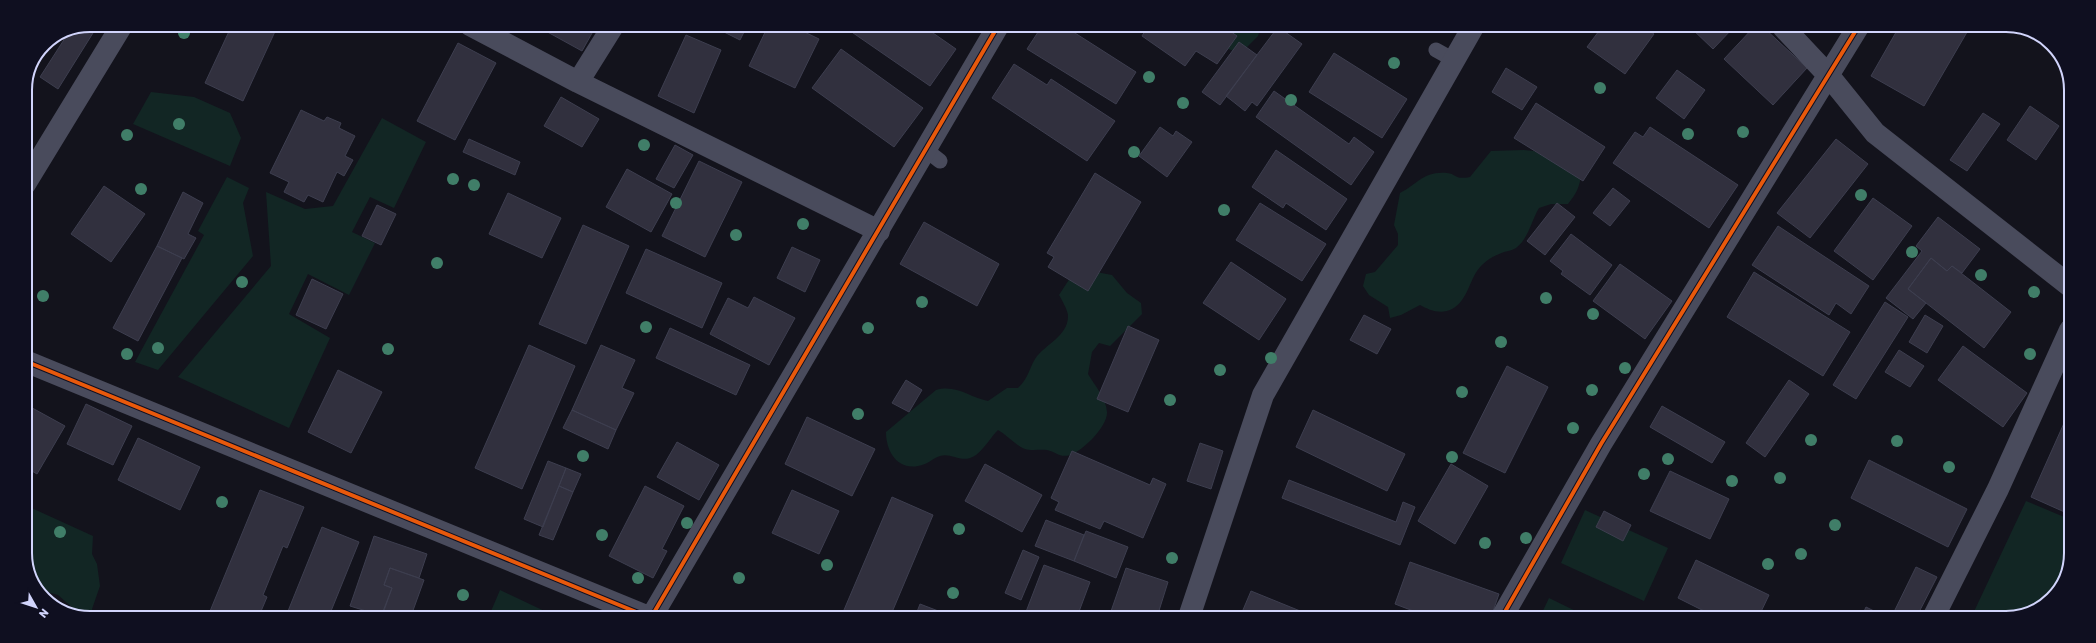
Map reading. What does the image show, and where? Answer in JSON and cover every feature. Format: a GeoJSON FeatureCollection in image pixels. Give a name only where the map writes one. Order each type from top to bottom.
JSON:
{"type":"FeatureCollection","features":[{"type":"Feature","properties":{"kind":"street"},"geometry":{"type":"LineString","coordinates":[[32,169],[118,32]]}},
{"type":"Feature","properties":{"kind":"street"},"geometry":{"type":"LineString","coordinates":[[483,32],[578,82],[879,231]]}},
{"type":"Feature","properties":{"kind":"street"},"geometry":{"type":"LineString","coordinates":[[578,82],[609,32]]}},
{"type":"Feature","properties":{"kind":"street"},"geometry":{"type":"LineString","coordinates":[[655,611],[879,231],[933,155],[995,32]]}},
{"type":"Feature","properties":{"kind":"street"},"geometry":{"type":"LineString","coordinates":[[1191,611],[1263,395],[1445,55],[1468,32]]}},
{"type":"Feature","properties":{"kind":"street"},"geometry":{"type":"LineString","coordinates":[[1788,32],[1829,76],[1875,133],[2064,281]]}},
{"type":"Feature","properties":{"kind":"street"},"geometry":{"type":"LineString","coordinates":[[1505,611],[1601,444],[1855,32]]}},
{"type":"Feature","properties":{"kind":"street"},"geometry":{"type":"LineString","coordinates":[[1937,611],[1998,489],[2064,343]]}},
{"type":"Feature","properties":{"kind":"street"},"geometry":{"type":"LineString","coordinates":[[32,364],[634,611]]}},
{"type":"Feature","properties":{"kind":"green space"},"geometry":{"type":"Polygon","coordinates":[[[1205,32],[1259,32],[1258,36],[1242,52],[1223,47],[1205,32]]]}},
{"type":"Feature","properties":{"kind":"green space"},"geometry":{"type":"Polygon","coordinates":[[[151,92],[194,97],[230,113],[241,138],[230,166],[133,124],[151,92]]]}},
{"type":"Feature","properties":{"kind":"green space"},"geometry":{"type":"Polygon","coordinates":[[[382,118],[426,142],[394,208],[370,197],[352,232],[375,243],[349,295],[308,274],[289,314],[330,338],[289,428],[178,377],[271,266],[266,192],[305,209],[333,206],[382,118]]]}},
{"type":"Feature","properties":{"kind":"green space"},"geometry":{"type":"Polygon","coordinates":[[[1491,151],[1534,151],[1581,174],[1580,183],[1577,190],[1568,204],[1551,204],[1539,208],[1527,234],[1520,244],[1515,249],[1492,257],[1483,264],[1477,271],[1464,297],[1457,306],[1448,311],[1439,312],[1420,305],[1401,315],[1390,318],[1388,307],[1369,295],[1363,286],[1366,274],[1375,272],[1398,245],[1398,234],[1394,225],[1400,193],[1426,176],[1432,174],[1447,173],[1458,177],[1470,177],[1491,151]]]}},
{"type":"Feature","properties":{"kind":"green space"},"geometry":{"type":"Polygon","coordinates":[[[227,177],[249,188],[243,203],[253,256],[158,370],[135,362],[204,235],[198,231],[227,177]]]}},
{"type":"Feature","properties":{"kind":"green space"},"geometry":{"type":"Polygon","coordinates":[[[1080,269],[1112,275],[1127,293],[1141,303],[1142,314],[1110,346],[1099,343],[1092,352],[1088,374],[1105,402],[1107,412],[1103,424],[1094,437],[1075,453],[1063,456],[1047,450],[1025,449],[998,430],[982,450],[971,458],[962,459],[944,455],[921,465],[911,466],[904,465],[894,458],[888,446],[886,432],[936,390],[956,390],[988,401],[1007,388],[1018,388],[1021,385],[1035,359],[1065,329],[1068,315],[1066,307],[1059,295],[1072,275],[1080,269]]]}},
{"type":"Feature","properties":{"kind":"green space"},"geometry":{"type":"Polygon","coordinates":[[[2026,501],[2064,517],[2064,561],[2060,575],[2050,591],[2041,599],[2025,608],[2006,611],[1974,611],[2026,501]]]}},
{"type":"Feature","properties":{"kind":"green space"},"geometry":{"type":"Polygon","coordinates":[[[32,508],[93,536],[92,554],[97,564],[100,586],[93,611],[82,611],[74,609],[56,594],[56,587],[43,587],[36,575],[32,557],[32,508]]]}},
{"type":"Feature","properties":{"kind":"green space"},"geometry":{"type":"Polygon","coordinates":[[[1585,510],[1668,548],[1644,601],[1561,563],[1585,510]]]}},
{"type":"Feature","properties":{"kind":"green space"},"geometry":{"type":"Polygon","coordinates":[[[500,590],[544,611],[491,611],[500,590]]]}},
{"type":"Feature","properties":{"kind":"green space"},"geometry":{"type":"Polygon","coordinates":[[[1549,598],[1576,611],[1543,611],[1549,598]]]}},
{"type":"Feature","properties":{"kind":"building"},"geometry":{"type":"Polygon","coordinates":[[[94,32],[58,89],[40,77],[65,38],[79,33],[94,32]]]}},
{"type":"Feature","properties":{"kind":"building"},"geometry":{"type":"Polygon","coordinates":[[[229,32],[275,32],[243,101],[205,83],[229,32]]]}},
{"type":"Feature","properties":{"kind":"building"},"geometry":{"type":"Polygon","coordinates":[[[547,32],[593,32],[582,51],[547,32]]]}},
{"type":"Feature","properties":{"kind":"building"},"geometry":{"type":"Polygon","coordinates":[[[724,32],[744,32],[740,40],[724,32]]]}},
{"type":"Feature","properties":{"kind":"building"},"geometry":{"type":"Polygon","coordinates":[[[765,32],[804,32],[819,39],[795,88],[749,66],[765,32]]]}},
{"type":"Feature","properties":{"kind":"building"},"geometry":{"type":"Polygon","coordinates":[[[852,32],[932,32],[956,49],[930,86],[852,32]]]}},
{"type":"Feature","properties":{"kind":"building"},"geometry":{"type":"Polygon","coordinates":[[[1038,32],[1073,32],[1136,72],[1116,104],[1027,49],[1038,32]]]}},
{"type":"Feature","properties":{"kind":"building"},"geometry":{"type":"Polygon","coordinates":[[[1144,32],[1231,32],[1237,36],[1217,64],[1196,51],[1185,66],[1142,36],[1144,32]]]}},
{"type":"Feature","properties":{"kind":"building"},"geometry":{"type":"Polygon","coordinates":[[[1274,32],[1285,32],[1302,44],[1257,106],[1252,102],[1245,111],[1226,96],[1274,32]]]}},
{"type":"Feature","properties":{"kind":"building"},"geometry":{"type":"Polygon","coordinates":[[[1598,32],[1651,32],[1654,34],[1625,74],[1587,47],[1598,32]]]}},
{"type":"Feature","properties":{"kind":"building"},"geometry":{"type":"Polygon","coordinates":[[[1695,32],[1729,32],[1713,49],[1695,32]]]}},
{"type":"Feature","properties":{"kind":"building"},"geometry":{"type":"Polygon","coordinates":[[[1749,32],[1768,32],[1807,68],[1773,105],[1724,59],[1749,32]]]}},
{"type":"Feature","properties":{"kind":"building"},"geometry":{"type":"Polygon","coordinates":[[[1896,32],[1967,32],[1924,106],[1871,76],[1896,32]]]}},
{"type":"Feature","properties":{"kind":"building"},"geometry":{"type":"Polygon","coordinates":[[[686,35],[721,50],[694,113],[658,96],[686,35]]]}},
{"type":"Feature","properties":{"kind":"building"},"geometry":{"type":"Polygon","coordinates":[[[1239,42],[1257,55],[1220,105],[1202,92],[1239,42]]]}},
{"type":"Feature","properties":{"kind":"building"},"geometry":{"type":"Polygon","coordinates":[[[458,43],[496,63],[455,140],[417,121],[458,43]]]}},
{"type":"Feature","properties":{"kind":"building"},"geometry":{"type":"Polygon","coordinates":[[[841,49],[923,108],[894,147],[812,88],[841,49]]]}},
{"type":"Feature","properties":{"kind":"building"},"geometry":{"type":"Polygon","coordinates":[[[1334,53],[1407,99],[1382,138],[1309,92],[1334,53]]]}},
{"type":"Feature","properties":{"kind":"building"},"geometry":{"type":"Polygon","coordinates":[[[1014,64],[1047,85],[1051,79],[1115,121],[1087,161],[992,98],[1014,64]]]}},
{"type":"Feature","properties":{"kind":"building"},"geometry":{"type":"Polygon","coordinates":[[[1506,68],[1537,87],[1522,110],[1492,92],[1506,68]]]}},
{"type":"Feature","properties":{"kind":"building"},"geometry":{"type":"Polygon","coordinates":[[[1677,70],[1705,90],[1684,119],[1656,98],[1677,70]]]}},
{"type":"Feature","properties":{"kind":"building"},"geometry":{"type":"Polygon","coordinates":[[[1274,91],[1349,144],[1354,137],[1374,152],[1351,185],[1256,117],[1274,91]]]}},
{"type":"Feature","properties":{"kind":"building"},"geometry":{"type":"Polygon","coordinates":[[[561,97],[599,119],[582,147],[544,126],[561,97]]]}},
{"type":"Feature","properties":{"kind":"building"},"geometry":{"type":"Polygon","coordinates":[[[1536,103],[1605,147],[1583,181],[1514,138],[1536,103]]]}},
{"type":"Feature","properties":{"kind":"building"},"geometry":{"type":"Polygon","coordinates":[[[2030,106],[2059,126],[2036,160],[2007,140],[2030,106]]]}},
{"type":"Feature","properties":{"kind":"building"},"geometry":{"type":"Polygon","coordinates":[[[301,110],[324,121],[327,117],[341,123],[339,128],[355,136],[345,156],[353,160],[344,176],[337,172],[323,202],[308,195],[304,202],[284,192],[289,182],[270,173],[301,110]]]}},
{"type":"Feature","properties":{"kind":"building"},"geometry":{"type":"Polygon","coordinates":[[[1983,113],[2000,124],[1967,171],[1950,160],[1983,113]]]}},
{"type":"Feature","properties":{"kind":"building"},"geometry":{"type":"Polygon","coordinates":[[[1160,127],[1173,136],[1176,131],[1192,142],[1167,177],[1139,156],[1160,127]]]}},
{"type":"Feature","properties":{"kind":"building"},"geometry":{"type":"Polygon","coordinates":[[[1650,127],[1738,185],[1709,228],[1613,163],[1635,132],[1643,137],[1650,127]]]}},
{"type":"Feature","properties":{"kind":"building"},"geometry":{"type":"Polygon","coordinates":[[[469,139],[520,162],[515,175],[463,152],[469,139]]]}},
{"type":"Feature","properties":{"kind":"building"},"geometry":{"type":"Polygon","coordinates":[[[1836,139],[1868,164],[1810,238],[1777,213],[1836,139]]]}},
{"type":"Feature","properties":{"kind":"building"},"geometry":{"type":"Polygon","coordinates":[[[675,145],[693,155],[674,188],[656,179],[675,145]]]}},
{"type":"Feature","properties":{"kind":"building"},"geometry":{"type":"Polygon","coordinates":[[[1276,150],[1347,199],[1326,230],[1286,203],[1283,208],[1252,187],[1276,150]]]}},
{"type":"Feature","properties":{"kind":"building"},"geometry":{"type":"Polygon","coordinates":[[[699,161],[742,182],[705,257],[662,236],[699,161]]]}},
{"type":"Feature","properties":{"kind":"building"},"geometry":{"type":"Polygon","coordinates":[[[627,169],[672,194],[651,232],[606,207],[627,169]]]}},
{"type":"Feature","properties":{"kind":"building"},"geometry":{"type":"Polygon","coordinates":[[[1095,173],[1141,202],[1088,291],[1048,267],[1054,257],[1047,253],[1095,173]]]}},
{"type":"Feature","properties":{"kind":"building"},"geometry":{"type":"Polygon","coordinates":[[[104,186],[145,214],[111,262],[71,234],[104,186]]]}},
{"type":"Feature","properties":{"kind":"building"},"geometry":{"type":"Polygon","coordinates":[[[1613,188],[1630,201],[1610,226],[1593,213],[1613,188]]]}},
{"type":"Feature","properties":{"kind":"building"},"geometry":{"type":"Polygon","coordinates":[[[183,192],[203,203],[188,234],[196,238],[184,259],[157,246],[183,192]]]}},
{"type":"Feature","properties":{"kind":"building"},"geometry":{"type":"Polygon","coordinates":[[[508,193],[561,218],[542,258],[489,234],[508,193]]]}},
{"type":"Feature","properties":{"kind":"building"},"geometry":{"type":"Polygon","coordinates":[[[1873,198],[1912,226],[1873,280],[1834,251],[1873,198]]]}},
{"type":"Feature","properties":{"kind":"building"},"geometry":{"type":"Polygon","coordinates":[[[1260,203],[1326,244],[1302,281],[1236,240],[1260,203]]]}},
{"type":"Feature","properties":{"kind":"building"},"geometry":{"type":"Polygon","coordinates":[[[1557,203],[1575,217],[1545,255],[1527,241],[1557,203]]]}},
{"type":"Feature","properties":{"kind":"building"},"geometry":{"type":"Polygon","coordinates":[[[377,205],[396,214],[381,245],[362,236],[377,205]]]}},
{"type":"Feature","properties":{"kind":"building"},"geometry":{"type":"Polygon","coordinates":[[[1938,217],[1980,249],[1962,273],[1952,266],[1947,271],[1931,258],[1908,289],[1926,303],[1913,319],[1886,298],[1922,251],[1916,246],[1938,217]]]}},
{"type":"Feature","properties":{"kind":"building"},"geometry":{"type":"Polygon","coordinates":[[[924,222],[999,264],[977,306],[900,264],[924,222]]]}},
{"type":"Feature","properties":{"kind":"building"},"geometry":{"type":"Polygon","coordinates":[[[583,225],[629,246],[586,344],[539,324],[583,225]]]}},
{"type":"Feature","properties":{"kind":"building"},"geometry":{"type":"Polygon","coordinates":[[[1778,226],[1869,286],[1851,314],[1836,303],[1829,315],[1752,265],[1778,226]]]}},
{"type":"Feature","properties":{"kind":"building"},"geometry":{"type":"Polygon","coordinates":[[[1571,234],[1612,265],[1590,295],[1561,274],[1563,271],[1550,261],[1571,234]]]}},
{"type":"Feature","properties":{"kind":"building"},"geometry":{"type":"Polygon","coordinates":[[[157,246],[182,258],[138,341],[113,328],[157,246]]]}},
{"type":"Feature","properties":{"kind":"building"},"geometry":{"type":"Polygon","coordinates":[[[792,247],[820,260],[805,292],[777,278],[792,247]]]}},
{"type":"Feature","properties":{"kind":"building"},"geometry":{"type":"Polygon","coordinates":[[[646,249],[722,283],[702,328],[626,293],[646,249]]]}},
{"type":"Feature","properties":{"kind":"building"},"geometry":{"type":"Polygon","coordinates":[[[1931,258],[1947,271],[1952,266],[2011,312],[1984,348],[1908,289],[1931,258]]]}},
{"type":"Feature","properties":{"kind":"building"},"geometry":{"type":"Polygon","coordinates":[[[1231,262],[1286,299],[1259,340],[1203,303],[1231,262]]]}},
{"type":"Feature","properties":{"kind":"building"},"geometry":{"type":"Polygon","coordinates":[[[1620,264],[1672,301],[1645,339],[1593,301],[1620,264]]]}},
{"type":"Feature","properties":{"kind":"building"},"geometry":{"type":"Polygon","coordinates":[[[1754,272],[1850,332],[1823,376],[1727,317],[1754,272]]]}},
{"type":"Feature","properties":{"kind":"building"},"geometry":{"type":"Polygon","coordinates":[[[312,279],[343,294],[326,329],[296,315],[312,279]]]}},
{"type":"Feature","properties":{"kind":"building"},"geometry":{"type":"Polygon","coordinates":[[[754,297],[795,318],[769,365],[710,334],[728,298],[748,308],[754,297]]]}},
{"type":"Feature","properties":{"kind":"building"},"geometry":{"type":"Polygon","coordinates":[[[1885,302],[1908,317],[1856,399],[1833,385],[1885,302]]]}},
{"type":"Feature","properties":{"kind":"building"},"geometry":{"type":"Polygon","coordinates":[[[1364,315],[1391,329],[1377,354],[1350,340],[1364,315]]]}},
{"type":"Feature","properties":{"kind":"building"},"geometry":{"type":"Polygon","coordinates":[[[1925,315],[1943,326],[1927,353],[1909,342],[1925,315]]]}},
{"type":"Feature","properties":{"kind":"building"},"geometry":{"type":"Polygon","coordinates":[[[1128,326],[1159,340],[1128,412],[1097,399],[1128,326]]]}},
{"type":"Feature","properties":{"kind":"building"},"geometry":{"type":"Polygon","coordinates":[[[670,328],[750,365],[736,395],[656,358],[670,328]]]}},
{"type":"Feature","properties":{"kind":"building"},"geometry":{"type":"Polygon","coordinates":[[[529,345],[575,366],[522,489],[475,468],[529,345]]]}},
{"type":"Feature","properties":{"kind":"building"},"geometry":{"type":"Polygon","coordinates":[[[601,345],[635,360],[622,388],[634,393],[616,430],[572,410],[601,345]]]}},
{"type":"Feature","properties":{"kind":"building"},"geometry":{"type":"Polygon","coordinates":[[[1963,346],[2027,393],[2003,427],[1938,380],[1963,346]]]}},
{"type":"Feature","properties":{"kind":"building"},"geometry":{"type":"Polygon","coordinates":[[[1899,350],[1924,366],[1910,387],[1885,372],[1899,350]]]}},
{"type":"Feature","properties":{"kind":"building"},"geometry":{"type":"Polygon","coordinates":[[[1507,366],[1548,387],[1505,473],[1463,453],[1507,366]]]}},
{"type":"Feature","properties":{"kind":"building"},"geometry":{"type":"Polygon","coordinates":[[[338,370],[382,392],[351,453],[308,432],[338,370]]]}},
{"type":"Feature","properties":{"kind":"building"},"geometry":{"type":"Polygon","coordinates":[[[906,380],[922,390],[909,412],[892,403],[906,380]]]}},
{"type":"Feature","properties":{"kind":"building"},"geometry":{"type":"Polygon","coordinates":[[[1789,380],[1809,394],[1765,457],[1746,443],[1789,380]]]}},
{"type":"Feature","properties":{"kind":"building"},"geometry":{"type":"Polygon","coordinates":[[[86,404],[132,426],[113,465],[67,444],[86,404]]]}},
{"type":"Feature","properties":{"kind":"building"},"geometry":{"type":"Polygon","coordinates":[[[1662,406],[1725,442],[1712,463],[1650,427],[1662,406]]]}},
{"type":"Feature","properties":{"kind":"building"},"geometry":{"type":"Polygon","coordinates":[[[32,408],[65,426],[37,474],[32,471],[32,408]]]}},
{"type":"Feature","properties":{"kind":"building"},"geometry":{"type":"Polygon","coordinates":[[[572,410],[616,430],[608,449],[563,428],[572,410]]]}},
{"type":"Feature","properties":{"kind":"building"},"geometry":{"type":"Polygon","coordinates":[[[1313,410],[1405,454],[1387,491],[1296,447],[1313,410]]]}},
{"type":"Feature","properties":{"kind":"building"},"geometry":{"type":"Polygon","coordinates":[[[807,417],[875,449],[852,496],[785,464],[807,417]]]}},
{"type":"Feature","properties":{"kind":"building"},"geometry":{"type":"Polygon","coordinates":[[[2064,423],[2064,512],[2031,497],[2064,423]]]}},
{"type":"Feature","properties":{"kind":"building"},"geometry":{"type":"Polygon","coordinates":[[[138,438],[200,467],[180,510],[118,480],[138,438]]]}},
{"type":"Feature","properties":{"kind":"building"},"geometry":{"type":"Polygon","coordinates":[[[677,442],[719,465],[699,500],[657,477],[677,442]]]}},
{"type":"Feature","properties":{"kind":"building"},"geometry":{"type":"Polygon","coordinates":[[[1200,443],[1223,451],[1211,489],[1187,481],[1200,443]]]}},
{"type":"Feature","properties":{"kind":"building"},"geometry":{"type":"Polygon","coordinates":[[[1072,451],[1150,485],[1153,478],[1166,484],[1143,538],[1104,521],[1100,529],[1055,510],[1059,502],[1051,498],[1072,451]]]}},
{"type":"Feature","properties":{"kind":"building"},"geometry":{"type":"Polygon","coordinates":[[[1869,460],[1967,509],[1948,547],[1851,498],[1869,460]]]}},
{"type":"Feature","properties":{"kind":"building"},"geometry":{"type":"Polygon","coordinates":[[[548,461],[566,468],[543,527],[524,519],[548,461]]]}},
{"type":"Feature","properties":{"kind":"building"},"geometry":{"type":"Polygon","coordinates":[[[985,464],[1042,495],[1022,532],[965,501],[985,464]]]}},
{"type":"Feature","properties":{"kind":"building"},"geometry":{"type":"Polygon","coordinates":[[[1451,464],[1488,486],[1455,544],[1418,521],[1451,464]]]}},
{"type":"Feature","properties":{"kind":"building"},"geometry":{"type":"Polygon","coordinates":[[[566,468],[581,474],[573,492],[559,486],[566,468]]]}},
{"type":"Feature","properties":{"kind":"building"},"geometry":{"type":"Polygon","coordinates":[[[1670,471],[1729,499],[1710,539],[1650,511],[1670,471]]]}},
{"type":"Feature","properties":{"kind":"building"},"geometry":{"type":"Polygon","coordinates":[[[1289,480],[1396,522],[1403,502],[1415,507],[1400,545],[1282,498],[1289,480]]]}},
{"type":"Feature","properties":{"kind":"building"},"geometry":{"type":"Polygon","coordinates":[[[559,486],[573,492],[553,540],[539,535],[559,486]]]}},
{"type":"Feature","properties":{"kind":"building"},"geometry":{"type":"Polygon","coordinates":[[[645,486],[684,506],[662,549],[667,551],[653,578],[609,556],[645,486]]]}},
{"type":"Feature","properties":{"kind":"building"},"geometry":{"type":"Polygon","coordinates":[[[260,490],[304,507],[287,548],[283,546],[263,595],[267,597],[261,611],[210,611],[260,490]]]}},
{"type":"Feature","properties":{"kind":"building"},"geometry":{"type":"Polygon","coordinates":[[[792,490],[839,511],[819,554],[772,533],[792,490]]]}},
{"type":"Feature","properties":{"kind":"building"},"geometry":{"type":"Polygon","coordinates":[[[892,497],[933,515],[893,611],[844,611],[892,497]]]}},
{"type":"Feature","properties":{"kind":"building"},"geometry":{"type":"Polygon","coordinates":[[[1604,511],[1631,525],[1623,541],[1596,527],[1604,511]]]}},
{"type":"Feature","properties":{"kind":"building"},"geometry":{"type":"Polygon","coordinates":[[[1046,520],[1084,535],[1074,561],[1035,546],[1046,520]]]}},
{"type":"Feature","properties":{"kind":"building"},"geometry":{"type":"Polygon","coordinates":[[[322,527],[359,542],[331,611],[288,611],[322,527]]]}},
{"type":"Feature","properties":{"kind":"building"},"geometry":{"type":"Polygon","coordinates":[[[1086,531],[1128,547],[1116,578],[1074,561],[1086,531]]]}},
{"type":"Feature","properties":{"kind":"building"},"geometry":{"type":"Polygon","coordinates":[[[374,536],[427,554],[419,578],[390,568],[384,585],[392,588],[384,611],[366,611],[350,606],[374,536]]]}},
{"type":"Feature","properties":{"kind":"building"},"geometry":{"type":"Polygon","coordinates":[[[1023,550],[1039,557],[1021,600],[1005,593],[1023,550]]]}},
{"type":"Feature","properties":{"kind":"building"},"geometry":{"type":"Polygon","coordinates":[[[1696,560],[1769,595],[1761,611],[1704,611],[1678,598],[1696,560]]]}},
{"type":"Feature","properties":{"kind":"building"},"geometry":{"type":"Polygon","coordinates":[[[1410,562],[1499,594],[1493,611],[1413,611],[1395,604],[1410,562]]]}},
{"type":"Feature","properties":{"kind":"building"},"geometry":{"type":"Polygon","coordinates":[[[1044,565],[1090,582],[1079,611],[1026,611],[1044,565]]]}},
{"type":"Feature","properties":{"kind":"building"},"geometry":{"type":"Polygon","coordinates":[[[1916,567],[1937,577],[1920,611],[1894,611],[1916,567]]]}},
{"type":"Feature","properties":{"kind":"building"},"geometry":{"type":"Polygon","coordinates":[[[390,568],[424,580],[413,611],[383,611],[392,588],[384,585],[390,568]]]}},
{"type":"Feature","properties":{"kind":"building"},"geometry":{"type":"Polygon","coordinates":[[[1126,568],[1168,582],[1159,611],[1111,611],[1126,568]]]}},
{"type":"Feature","properties":{"kind":"building"},"geometry":{"type":"Polygon","coordinates":[[[1251,591],[1300,611],[1243,611],[1251,591]]]}},
{"type":"Feature","properties":{"kind":"building"},"geometry":{"type":"Polygon","coordinates":[[[920,604],[938,611],[917,611],[920,604]]]}},
{"type":"Feature","properties":{"kind":"building"},"geometry":{"type":"Polygon","coordinates":[[[1866,607],[1874,611],[1864,611],[1866,607]]]}},
{"type":"Feature","properties":{"kind":"cycle path"},"geometry":{"type":"LineString","coordinates":[[655,611],[994,32]]}},
{"type":"Feature","properties":{"kind":"cycle path"},"geometry":{"type":"LineString","coordinates":[[1505,611],[1601,444],[1855,32]]}},
{"type":"Feature","properties":{"kind":"cycle path"},"geometry":{"type":"LineString","coordinates":[[32,364],[634,611]]}}]}
